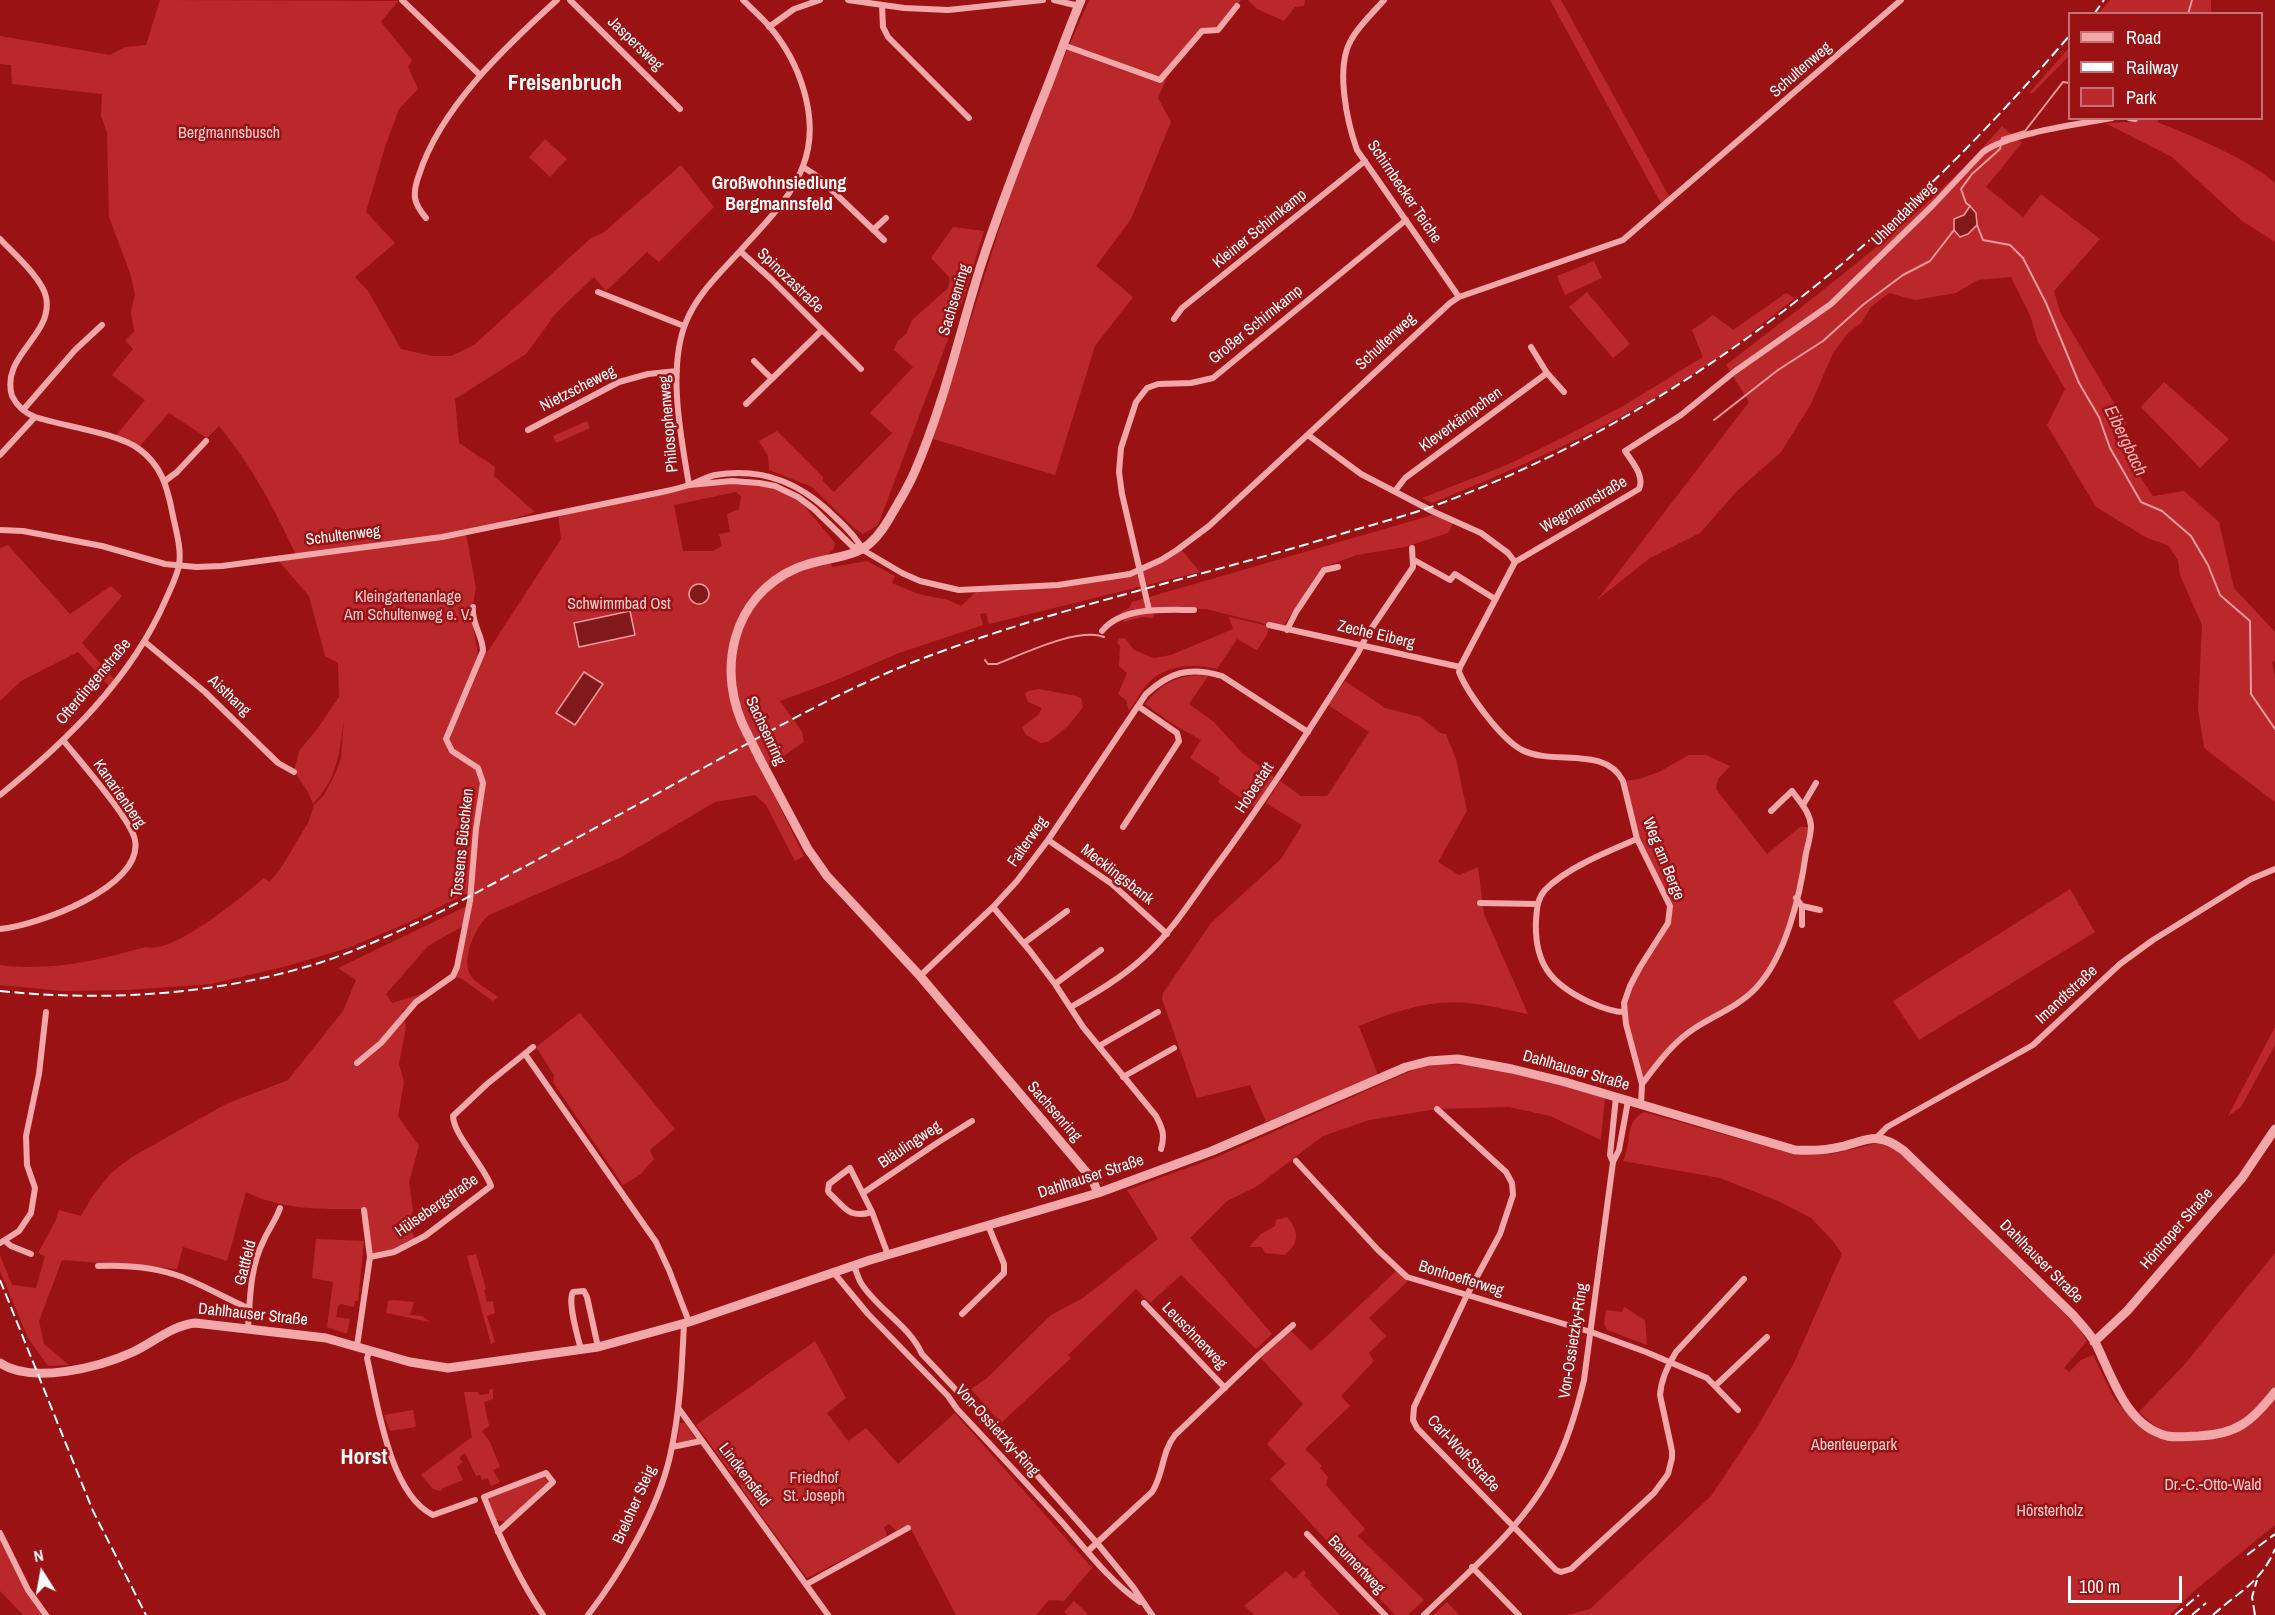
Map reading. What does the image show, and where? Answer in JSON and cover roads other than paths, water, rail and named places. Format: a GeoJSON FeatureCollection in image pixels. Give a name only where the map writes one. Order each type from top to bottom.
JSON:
{"type":"FeatureCollection","features":[{"type":"Feature","properties":{"kind":"street"},"geometry":{"type":"LineString","coordinates":[[402,0],[480,75]]}},
{"type":"Feature","properties":{"kind":"street"},"geometry":{"type":"LineString","coordinates":[[426,218],[415,199],[415,187],[435,138],[480,75],[557,0]]}},
{"type":"Feature","properties":{"kind":"street","name":"Jaspersweg"},"geometry":{"type":"LineString","coordinates":[[570,0],[680,109]]}},
{"type":"Feature","properties":{"kind":"street","name":"Philosophenweg"},"geometry":{"type":"LineString","coordinates":[[689,485],[681,434],[677,371],[684,326],[691,310],[706,289],[777,210],[791,190],[803,167],[810,126],[806,101],[793,63],[769,27],[743,0]]}},
{"type":"Feature","properties":{"kind":"street"},"geometry":{"type":"LineString","coordinates":[[769,27],[794,9],[820,0]]}},
{"type":"Feature","properties":{"kind":"street"},"geometry":{"type":"LineString","coordinates":[[848,0],[948,10],[1043,0]]}},
{"type":"Feature","properties":{"kind":"street"},"geometry":{"type":"LineString","coordinates":[[1054,0],[1080,3]]}},
{"type":"Feature","properties":{"kind":"street","name":"Schirnbecker Teiche"},"geometry":{"type":"LineString","coordinates":[[1384,0],[1351,39],[1343,66],[1351,131],[1357,150],[1459,297]]}},
{"type":"Feature","properties":{"kind":"street","name":"Schultenweg"},"geometry":{"type":"LineString","coordinates":[[0,530],[41,534],[102,546],[179,566],[222,566],[423,540],[689,485],[732,481],[775,486],[798,497],[814,509],[852,546],[902,573],[938,586],[977,591],[1058,585],[1090,582],[1140,571],[1197,536],[1440,310],[1459,297],[1623,240],[1901,0]]}},
{"type":"Feature","properties":{"kind":"street","name":"Sachsenring"},"geometry":{"type":"LineString","coordinates":[[1080,3],[1012,175],[915,473],[884,528],[863,550],[842,558],[809,564],[769,584],[750,608],[734,643],[729,666],[732,696],[738,716],[808,849],[827,876],[920,976],[1092,1179],[1098,1192]]}},
{"type":"Feature","properties":{"kind":"street"},"geometry":{"type":"LineString","coordinates":[[882,5],[883,27],[888,37],[969,118]]}},
{"type":"Feature","properties":{"kind":"street"},"geometry":{"type":"LineString","coordinates":[[1063,45],[1160,80],[1202,31],[1218,30],[1237,6]]}},
{"type":"Feature","properties":{"kind":"street","name":"Uhlendahlweg"},"geometry":{"type":"LineString","coordinates":[[1734,372],[1831,304],[1932,206],[1983,152],[2001,142],[2103,120]]}},
{"type":"Feature","properties":{"kind":"street","name":"Kleiner Schirnkamp"},"geometry":{"type":"LineString","coordinates":[[1174,319],[1182,308],[1365,161]]}},
{"type":"Feature","properties":{"kind":"street"},"geometry":{"type":"LineString","coordinates":[[803,167],[817,176],[884,240]]}},
{"type":"Feature","properties":{"kind":"street"},"geometry":{"type":"LineString","coordinates":[[873,231],[886,218]]}},
{"type":"Feature","properties":{"kind":"street","name":"Großer Schirnkamp"},"geometry":{"type":"LineString","coordinates":[[1140,571],[1119,472],[1121,448],[1140,395],[1148,388],[1158,384],[1191,383],[1212,378],[1406,220]]}},
{"type":"Feature","properties":{"kind":"street"},"geometry":{"type":"LineString","coordinates":[[0,239],[38,281],[46,296],[43,322],[15,359],[10,371],[11,393],[23,410],[35,417],[128,442],[149,457],[165,481],[179,549],[179,566]]}},
{"type":"Feature","properties":{"kind":"street","name":"Spinozastraße"},"geometry":{"type":"LineString","coordinates":[[740,251],[861,369]]}},
{"type":"Feature","properties":{"kind":"street"},"geometry":{"type":"LineString","coordinates":[[598,292],[684,326]]}},
{"type":"Feature","properties":{"kind":"street"},"geometry":{"type":"LineString","coordinates":[[23,410],[75,350],[102,325]]}},
{"type":"Feature","properties":{"kind":"street","name":"Spinozastraße"},"geometry":{"type":"LineString","coordinates":[[746,404],[822,330]]}},
{"type":"Feature","properties":{"kind":"street"},"geometry":{"type":"LineString","coordinates":[[1531,347],[1547,374],[1564,392]]}},
{"type":"Feature","properties":{"kind":"street"},"geometry":{"type":"LineString","coordinates":[[754,361],[772,379]]}},
{"type":"Feature","properties":{"kind":"street","name":"Nietzscheweg"},"geometry":{"type":"LineString","coordinates":[[528,430],[619,382],[648,374],[677,371]]}},
{"type":"Feature","properties":{"kind":"street","name":"Wegmannstraße"},"geometry":{"type":"LineString","coordinates":[[1515,562],[1639,489],[1642,483],[1641,476],[1626,450],[1681,415],[1734,372]]}},
{"type":"Feature","properties":{"kind":"street","name":"Kleverkämpchen"},"geometry":{"type":"LineString","coordinates":[[1395,491],[1406,478],[1547,374]]}},
{"type":"Feature","properties":{"kind":"street"},"geometry":{"type":"LineString","coordinates":[[0,455],[35,417]]}},
{"type":"Feature","properties":{"kind":"street"},"geometry":{"type":"LineString","coordinates":[[1308,435],[1361,474],[1481,533],[1508,553],[1515,562],[1460,668]]}},
{"type":"Feature","properties":{"kind":"street"},"geometry":{"type":"LineString","coordinates":[[165,481],[206,441]]}},
{"type":"Feature","properties":{"kind":"street"},"geometry":{"type":"LineString","coordinates":[[1412,549],[1414,560],[1418,560],[1450,580],[1455,574],[1495,599]]}},
{"type":"Feature","properties":{"kind":"street","name":"Hobestatt"},"geometry":{"type":"LineString","coordinates":[[1071,1007],[1107,986],[1144,958],[1167,934],[1246,827],[1408,576],[1414,560]]}},
{"type":"Feature","properties":{"kind":"street","name":"Ofterdingenstraße"},"geometry":{"type":"LineString","coordinates":[[0,795],[63,740],[114,684],[145,642],[179,566]]}},
{"type":"Feature","properties":{"kind":"street"},"geometry":{"type":"LineString","coordinates":[[1287,630],[1324,570],[1338,567]]}},
{"type":"Feature","properties":{"kind":"street"},"geometry":{"type":"LineString","coordinates":[[1140,571],[1149,610]]}},
{"type":"Feature","properties":{"kind":"street","name":"Tossens Büschken"},"geometry":{"type":"LineString","coordinates":[[357,1064],[381,1042],[416,1002],[453,976],[457,967],[470,901],[476,829],[483,783],[478,768],[452,751],[446,739],[483,651],[473,622],[473,607]]}},
{"type":"Feature","properties":{"kind":"street"},"geometry":{"type":"LineString","coordinates":[[1102,631],[1125,617],[1149,610],[1194,610]]}},
{"type":"Feature","properties":{"kind":"street","name":"Zeche Eiberg"},"geometry":{"type":"LineString","coordinates":[[1269,625],[1460,668]]}},
{"type":"Feature","properties":{"kind":"street","name":"Aisthang"},"geometry":{"type":"LineString","coordinates":[[145,642],[211,697],[278,763],[294,772]]}},
{"type":"Feature","properties":{"kind":"street","name":"Weg am Berge"},"geometry":{"type":"LineString","coordinates":[[1460,668],[1461,676],[1485,713],[1512,744],[1538,755],[1585,758],[1609,764],[1619,772],[1623,781],[1637,839],[1667,898],[1670,915],[1668,923],[1630,986],[1624,1003],[1624,1012],[1642,1084],[1641,1105]]}},
{"type":"Feature","properties":{"kind":"street","name":"Falterweg"},"geometry":{"type":"LineString","coordinates":[[920,976],[993,908],[1048,840],[1146,694],[1170,676],[1189,672],[1208,672],[1228,679],[1308,732]]}},
{"type":"Feature","properties":{"kind":"street"},"geometry":{"type":"LineString","coordinates":[[1123,827],[1179,741],[1177,733],[1138,706]]}},
{"type":"Feature","properties":{"kind":"street","name":"Kanarienberg"},"geometry":{"type":"LineString","coordinates":[[0,929],[40,919],[84,901],[118,879],[135,856],[135,840],[127,824],[63,740]]}},
{"type":"Feature","properties":{"kind":"street"},"geometry":{"type":"LineString","coordinates":[[1803,805],[1816,783]]}},
{"type":"Feature","properties":{"kind":"street"},"geometry":{"type":"LineString","coordinates":[[1642,1084],[1670,1048],[1695,1028],[1741,1001],[1755,989],[1769,968],[1789,925],[1803,873],[1811,826],[1808,811],[1792,791],[1771,811]]}},
{"type":"Feature","properties":{"kind":"street"},"geometry":{"type":"LineString","coordinates":[[1624,1012],[1597,1005],[1566,991],[1552,978],[1538,948],[1537,904],[1544,890],[1584,863],[1637,839]]}},
{"type":"Feature","properties":{"kind":"street","name":"Mecklingsbank"},"geometry":{"type":"LineString","coordinates":[[1048,840],[1112,884],[1167,934]]}},
{"type":"Feature","properties":{"kind":"street","name":"Imandtstraße"},"geometry":{"type":"LineString","coordinates":[[1876,1138],[1887,1127],[2033,1045],[2121,964],[2153,940],[2251,879],[2275,869]]}},
{"type":"Feature","properties":{"kind":"street"},"geometry":{"type":"LineString","coordinates":[[1796,898],[1802,906],[1802,925]]}},
{"type":"Feature","properties":{"kind":"street"},"geometry":{"type":"LineString","coordinates":[[1480,903],[1537,904]]}},
{"type":"Feature","properties":{"kind":"street"},"geometry":{"type":"LineString","coordinates":[[1802,906],[1820,910]]}},
{"type":"Feature","properties":{"kind":"street"},"geometry":{"type":"LineString","coordinates":[[993,908],[1024,943],[1055,984],[1083,1027],[1156,1116],[1164,1137],[1161,1149]]}},
{"type":"Feature","properties":{"kind":"street"},"geometry":{"type":"LineString","coordinates":[[1024,943],[1067,911]]}},
{"type":"Feature","properties":{"kind":"street"},"geometry":{"type":"LineString","coordinates":[[1055,984],[1101,950]]}},
{"type":"Feature","properties":{"kind":"street"},"geometry":{"type":"LineString","coordinates":[[3,1242],[20,1231],[26,1223],[34,1197],[35,1188],[27,1165],[26,1136],[39,1074],[46,1012]]}},
{"type":"Feature","properties":{"kind":"street"},"geometry":{"type":"LineString","coordinates":[[1099,1046],[1158,1012]]}},
{"type":"Feature","properties":{"kind":"street","name":"Hülsebergstraße"},"geometry":{"type":"LineString","coordinates":[[370,1257],[394,1252],[425,1236],[491,1186],[455,1126],[453,1116],[533,1047]]}},
{"type":"Feature","properties":{"kind":"street"},"geometry":{"type":"LineString","coordinates":[[1123,1077],[1174,1048]]}},
{"type":"Feature","properties":{"kind":"street"},"geometry":{"type":"LineString","coordinates":[[525,1054],[656,1242],[687,1322]]}},
{"type":"Feature","properties":{"kind":"street","name":"Dahlhauser Straße"},"geometry":{"type":"LineString","coordinates":[[0,1363],[21,1372],[82,1368],[118,1358],[185,1324],[195,1323],[326,1338],[410,1362],[448,1368],[598,1347],[687,1322],[854,1265],[1098,1192],[1212,1151],[1383,1076],[1429,1061],[1458,1059],[1565,1082],[1795,1150],[1831,1148],[1867,1138],[1894,1143],[1903,1149],[2073,1315],[2094,1342],[2113,1383],[2136,1415],[2153,1430],[2166,1435],[2215,1435],[2242,1426],[2258,1414],[2275,1392]]}},
{"type":"Feature","properties":{"kind":"street","name":"Von-Ossietzky-Ring"},"geometry":{"type":"LineString","coordinates":[[1613,1162],[1610,1150],[1616,1097]]}},
{"type":"Feature","properties":{"kind":"street","name":"Von-Ossietzky-Ring"},"geometry":{"type":"LineString","coordinates":[[1424,1615],[1513,1526],[1537,1496],[1554,1467],[1577,1409],[1591,1332],[1613,1162],[1619,1150],[1628,1101]]}},
{"type":"Feature","properties":{"kind":"street"},"geometry":{"type":"LineString","coordinates":[[1437,1109],[1506,1172],[1512,1184],[1513,1195],[1500,1234],[1467,1295]]}},
{"type":"Feature","properties":{"kind":"street","name":"Bläulingweg"},"geometry":{"type":"LineString","coordinates":[[863,1193],[972,1121]]}},
{"type":"Feature","properties":{"kind":"street","name":"Höntroper Straße"},"geometry":{"type":"LineString","coordinates":[[2094,1342],[2127,1311],[2242,1178],[2275,1129]]}},
{"type":"Feature","properties":{"kind":"street","name":"Bonhoefferweg"},"geometry":{"type":"LineString","coordinates":[[1296,1161],[1402,1274],[1414,1280],[1591,1332],[1670,1362],[1707,1378],[1738,1410]]}},
{"type":"Feature","properties":{"kind":"street"},"geometry":{"type":"LineString","coordinates":[[872,1212],[853,1214],[829,1194],[827,1187],[850,1168],[872,1212],[888,1255]]}},
{"type":"Feature","properties":{"kind":"street","name":"Gattfeld"},"geometry":{"type":"LineString","coordinates":[[248,1328],[257,1257],[280,1208]]}},
{"type":"Feature","properties":{"kind":"street"},"geometry":{"type":"LineString","coordinates":[[357,1346],[370,1257],[364,1210]]}},
{"type":"Feature","properties":{"kind":"street"},"geometry":{"type":"LineString","coordinates":[[962,1314],[1004,1273],[1004,1264],[988,1225]]}},
{"type":"Feature","properties":{"kind":"street"},"geometry":{"type":"LineString","coordinates":[[3,1242],[31,1254]]}},
{"type":"Feature","properties":{"kind":"street"},"geometry":{"type":"LineString","coordinates":[[98,1266],[120,1265],[180,1276],[250,1309]]}},
{"type":"Feature","properties":{"kind":"street","name":"Von-Ossietzky-Ring"},"geometry":{"type":"LineString","coordinates":[[854,1265],[861,1283],[919,1347],[922,1354],[996,1429],[1097,1543],[1133,1587],[1152,1615]]}},
{"type":"Feature","properties":{"kind":"street","name":"Von-Ossietzky-Ring"},"geometry":{"type":"LineString","coordinates":[[834,1273],[868,1314],[948,1396],[957,1409],[1024,1479],[1126,1593],[1143,1604]]}},
{"type":"Feature","properties":{"kind":"street"},"geometry":{"type":"LineString","coordinates":[[1513,1526],[1551,1567],[1561,1572],[1566,1571],[1654,1492],[1668,1474],[1672,1458],[1660,1395],[1670,1362],[1676,1352],[1744,1279]]}},
{"type":"Feature","properties":{"kind":"street"},"geometry":{"type":"LineString","coordinates":[[581,1350],[571,1304],[570,1296],[573,1292],[584,1291],[587,1297],[598,1347]]}},
{"type":"Feature","properties":{"kind":"street","name":"Carl-Wolf-Straße"},"geometry":{"type":"LineString","coordinates":[[1467,1295],[1414,1407],[1413,1420],[1417,1428],[1513,1526]]}},
{"type":"Feature","properties":{"kind":"street","name":"Leuschnerweg"},"geometry":{"type":"LineString","coordinates":[[1144,1303],[1225,1388]]}},
{"type":"Feature","properties":{"kind":"street","name":"Breloher Steig"},"geometry":{"type":"LineString","coordinates":[[588,1615],[622,1567],[658,1495],[672,1447],[687,1322]]}},
{"type":"Feature","properties":{"kind":"street"},"geometry":{"type":"LineString","coordinates":[[1088,1551],[1152,1492],[1158,1482],[1164,1456],[1171,1440],[1293,1325]]}},
{"type":"Feature","properties":{"kind":"street"},"geometry":{"type":"LineString","coordinates":[[1715,1386],[1767,1337]]}},
{"type":"Feature","properties":{"kind":"street"},"geometry":{"type":"LineString","coordinates":[[370,1350],[367,1358],[383,1428],[405,1487],[433,1515],[475,1500]]}},
{"type":"Feature","properties":{"kind":"street","name":"Lindkensfeld"},"geometry":{"type":"LineString","coordinates":[[678,1409],[828,1615]]}},
{"type":"Feature","properties":{"kind":"street","name":"Lindkensfeld"},"geometry":{"type":"LineString","coordinates":[[672,1447],[701,1441]]}},
{"type":"Feature","properties":{"kind":"street"},"geometry":{"type":"LineString","coordinates":[[498,1532],[553,1482],[546,1473],[484,1497],[498,1532],[514,1566],[543,1615]]}},
{"type":"Feature","properties":{"kind":"street"},"geometry":{"type":"LineString","coordinates":[[807,1584],[908,1528]]}},
{"type":"Feature","properties":{"kind":"street"},"geometry":{"type":"LineString","coordinates":[[0,1533],[28,1590],[46,1615]]}},
{"type":"Feature","properties":{"kind":"street","name":"Baumertweg"},"geometry":{"type":"LineString","coordinates":[[1307,1534],[1385,1615]]}},
{"type":"Feature","properties":{"kind":"street"},"geometry":{"type":"LineString","coordinates":[[1473,1567],[1519,1615]]}},
{"type":"Feature","properties":{"kind":"waterway"},"geometry":{"type":"LineString","coordinates":[[2189,12],[2192,0]]}},
{"type":"Feature","properties":{"kind":"waterway"},"geometry":{"type":"LineString","coordinates":[[1970,206],[1966,203],[1961,189],[1972,174],[2000,149],[2002,138],[2025,131],[2063,82],[2068,83]]}},
{"type":"Feature","properties":{"kind":"waterway","name":"Eibergbach"},"geometry":{"type":"LineString","coordinates":[[1977,225],[1983,240],[2010,245],[2023,258],[2046,303],[2079,383],[2099,417],[2110,448],[2141,502],[2162,511],[2191,536],[2208,565],[2220,595],[2250,621],[2251,694],[2275,729]]}},
{"type":"Feature","properties":{"kind":"waterway","name":"Eibergbach"},"geometry":{"type":"LineString","coordinates":[[1714,420],[1778,370],[1823,341],[1864,304],[1903,275],[1930,261],[1954,230]]}},
{"type":"Feature","properties":{"kind":"waterway"},"geometry":{"type":"LineString","coordinates":[[985,660],[988,664],[997,664],[1035,648],[1066,639],[1093,635],[1104,637]]}},
{"type":"Feature","properties":{"kind":"railway"},"geometry":{"type":"LineString","coordinates":[[2095,12],[2104,0]]}},
{"type":"Feature","properties":{"kind":"railway"},"geometry":{"type":"LineString","coordinates":[[0,991],[81,996],[203,989],[283,973],[337,957],[440,912],[757,738],[889,672],[1020,625],[1420,511],[1525,468],[1614,423],[1700,371],[1781,313],[1858,250],[1932,182],[2003,110],[2068,37]]}},
{"type":"Feature","properties":{"kind":"railway"},"geometry":{"type":"LineString","coordinates":[[0,1280],[93,1511],[146,1615]]}},
{"type":"Feature","properties":{"kind":"railway"},"geometry":{"type":"LineString","coordinates":[[2247,1555],[2275,1534]]}},
{"type":"Feature","properties":{"kind":"railway"},"geometry":{"type":"LineString","coordinates":[[2213,1615],[2256,1579],[2275,1549]]}},
{"type":"Feature","properties":{"kind":"railway"},"geometry":{"type":"LineString","coordinates":[[2255,1615],[2252,1597],[2257,1580]]}},
{"type":"Feature","properties":{"kind":"railway"},"geometry":{"type":"LineString","coordinates":[[2175,1615],[2199,1595]]}},
{"type":"Feature","properties":{"kind":"railway"},"geometry":{"type":"LineString","coordinates":[[2192,1615],[2206,1603]]}},
{"type":"Feature","properties":{"kind":"district","name":"Freisenbruch"},"geometry":{"type":"Point","coordinates":[565,84]}},
{"type":"Feature","properties":{"kind":"district","name":"Großwohnsiedlung Bergmannsfeld"},"geometry":{"type":"Point","coordinates":[779,194]}},
{"type":"Feature","properties":{"kind":"district","name":"Horst"},"geometry":{"type":"Point","coordinates":[364,1458]}},
{"type":"Feature","properties":{"kind":"park label","name":"Bergmannsbusch"},"geometry":{"type":"Point","coordinates":[229,134]}},
{"type":"Feature","properties":{"kind":"park label","name":"Schwimmbad Ost"},"geometry":{"type":"Point","coordinates":[619,605]}},
{"type":"Feature","properties":{"kind":"park label","name":"Kleingartenanlage Am Schultenweg e. V."},"geometry":{"type":"Point","coordinates":[408,607]}},
{"type":"Feature","properties":{"kind":"park label","name":"Abenteuerpark"},"geometry":{"type":"Point","coordinates":[1854,1446]}},
{"type":"Feature","properties":{"kind":"park label","name":"Dr.-C.-Otto-Wald"},"geometry":{"type":"Point","coordinates":[2213,1486]}},
{"type":"Feature","properties":{"kind":"park label","name":"Friedhof St. Joseph"},"geometry":{"type":"Point","coordinates":[814,1488]}},
{"type":"Feature","properties":{"kind":"park label","name":"Hörsterholz"},"geometry":{"type":"Point","coordinates":[2050,1512]}}]}
